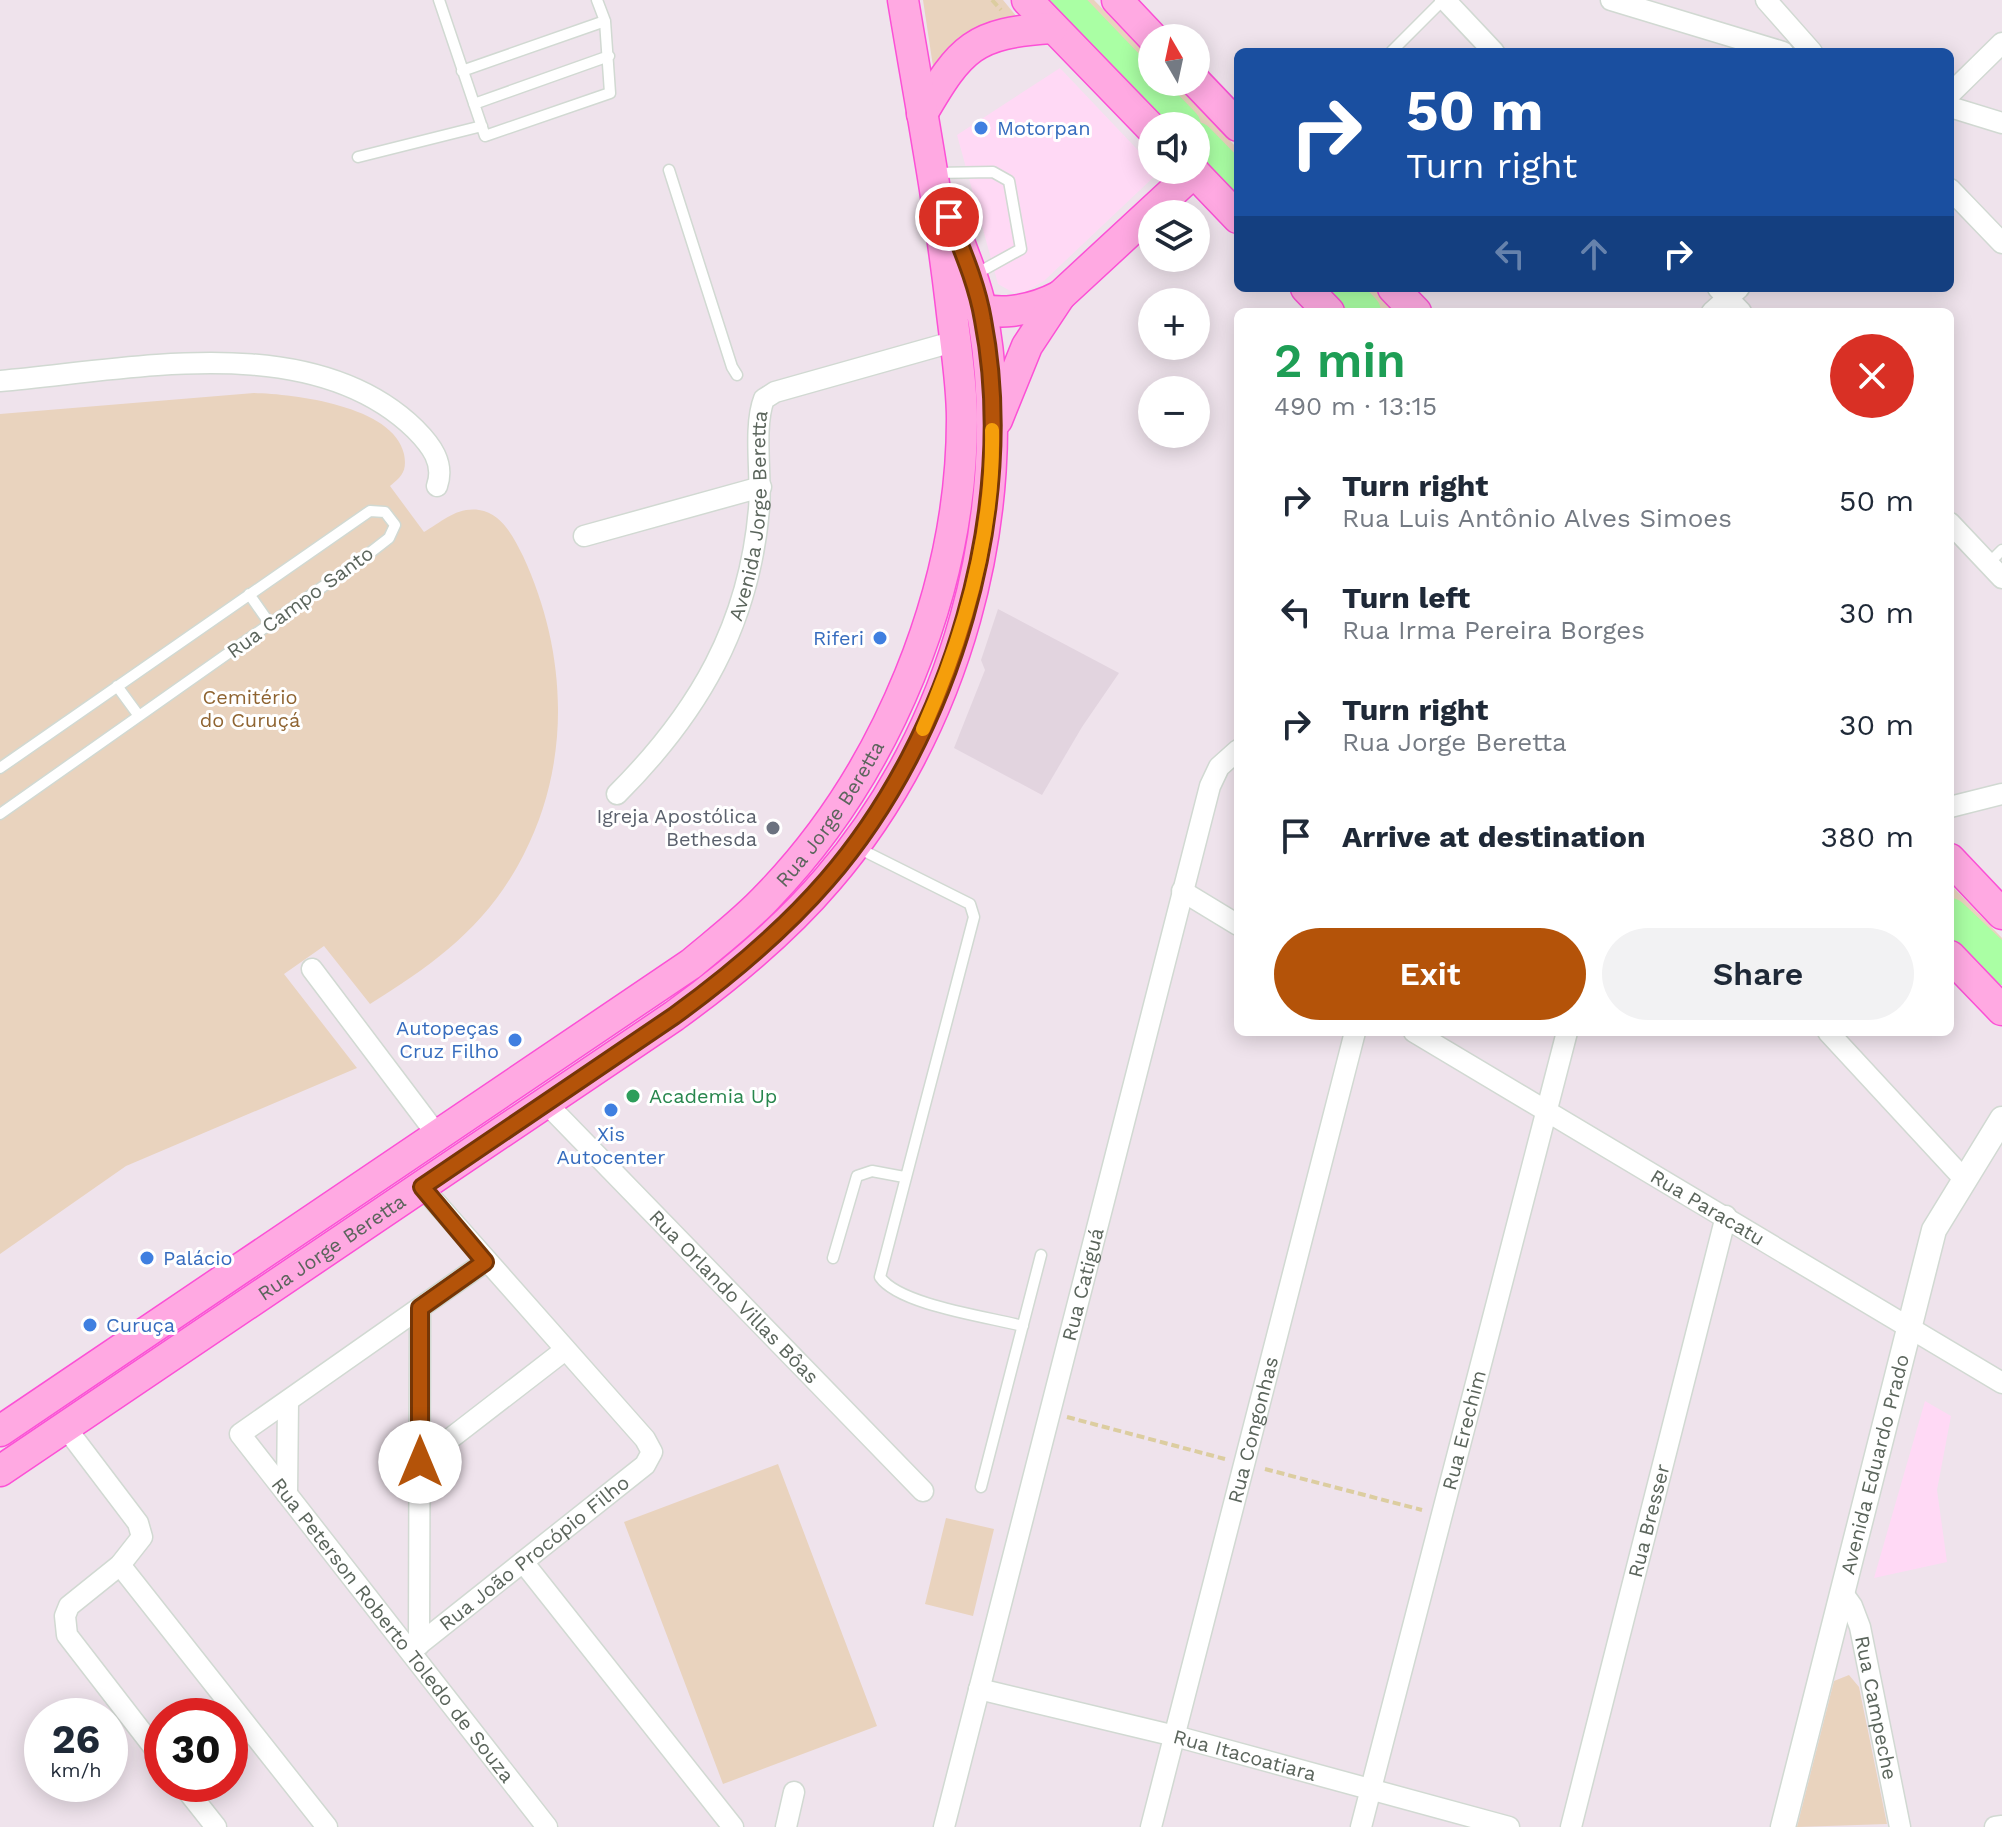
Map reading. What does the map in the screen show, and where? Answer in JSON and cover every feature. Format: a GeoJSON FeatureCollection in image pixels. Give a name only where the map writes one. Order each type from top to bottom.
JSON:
{"type":"FeatureCollection","features":[{"type":"Feature","properties":{"kind":"main road","name":"Rua Jorge Beretta"},"geometry":{"type":"LineString","coordinates":[[0,1431],[649,994],[730,931],[777,886],[854,784],[906,681],[924,633],[950,536],[961,451],[956,341],[936,180],[903,0]]}},
{"type":"Feature","properties":{"kind":"main road"},"geometry":{"type":"LineString","coordinates":[[1027,0],[1138,115]]}},
{"type":"Feature","properties":{"kind":"main road"},"geometry":{"type":"LineString","coordinates":[[1117,0],[1140,24]]}},
{"type":"Feature","properties":{"kind":"main road"},"geometry":{"type":"LineString","coordinates":[[922,114],[950,67],[978,43],[1005,33],[1052,28]]}},
{"type":"Feature","properties":{"kind":"main road"},"geometry":{"type":"LineString","coordinates":[[1209,96],[1234,122]]}},
{"type":"Feature","properties":{"kind":"main road","name":"Rua Jorge Beretta"},"geometry":{"type":"LineString","coordinates":[[0,1471],[714,987],[790,920],[854,846],[916,744],[957,644],[982,541],[992,435],[988,358],[981,308],[972,276],[936,180]]}},
{"type":"Feature","properties":{"kind":"main road"},"geometry":{"type":"LineString","coordinates":[[936,180],[961,291],[970,304],[981,308],[1024,310],[1060,296]]}},
{"type":"Feature","properties":{"kind":"main road"},"geometry":{"type":"LineString","coordinates":[[992,435],[1027,346],[1060,296],[1179,184]]}},
{"type":"Feature","properties":{"kind":"main road"},"geometry":{"type":"LineString","coordinates":[[1205,184],[1234,214]]}},
{"type":"Feature","properties":{"kind":"main road"},"geometry":{"type":"LineString","coordinates":[[1310,292],[1325,308]]}},
{"type":"Feature","properties":{"kind":"main road"},"geometry":{"type":"LineString","coordinates":[[1397,292],[1412,308]]}},
{"type":"Feature","properties":{"kind":"main road"},"geometry":{"type":"LineString","coordinates":[[1954,863],[2002,914]]}},
{"type":"Feature","properties":{"kind":"main road"},"geometry":{"type":"LineString","coordinates":[[1954,960],[2002,1010]]}},
{"type":"Feature","properties":{"kind":"street"},"geometry":{"type":"LineString","coordinates":[[1444,0],[1490,48]]}},
{"type":"Feature","properties":{"kind":"street"},"geometry":{"type":"LineString","coordinates":[[1611,0],[1770,48]]}},
{"type":"Feature","properties":{"kind":"street"},"geometry":{"type":"LineString","coordinates":[[1766,0],[1808,48]]}},
{"type":"Feature","properties":{"kind":"street"},"geometry":{"type":"LineString","coordinates":[[1954,90],[2002,43]]}},
{"type":"Feature","properties":{"kind":"street"},"geometry":{"type":"LineString","coordinates":[[1954,108],[2002,123]]}},
{"type":"Feature","properties":{"kind":"street"},"geometry":{"type":"LineString","coordinates":[[1954,193],[2002,243]]}},
{"type":"Feature","properties":{"kind":"street","name":"Avenida Jorge Beretta"},"geometry":{"type":"LineString","coordinates":[[617,794],[665,743],[721,657],[752,572],[761,487],[761,409],[769,395],[956,341]]}},
{"type":"Feature","properties":{"kind":"street"},"geometry":{"type":"LineString","coordinates":[[0,381],[180,365],[248,363],[308,372],[368,395],[404,419],[424,438],[439,462],[441,474],[437,486]]}},
{"type":"Feature","properties":{"kind":"street"},"geometry":{"type":"LineString","coordinates":[[584,536],[761,487]]}},
{"type":"Feature","properties":{"kind":"street"},"geometry":{"type":"LineString","coordinates":[[1954,526],[1997,564]]}},
{"type":"Feature","properties":{"kind":"street","name":"Rua Catiguá"},"geometry":{"type":"LineString","coordinates":[[944,1827],[1182,891],[1213,777],[1234,754]]}},
{"type":"Feature","properties":{"kind":"street"},"geometry":{"type":"LineString","coordinates":[[1954,806],[2002,794]]}},
{"type":"Feature","properties":{"kind":"street"},"geometry":{"type":"LineString","coordinates":[[1182,891],[1234,923]]}},
{"type":"Feature","properties":{"kind":"street"},"geometry":{"type":"LineString","coordinates":[[312,969],[438,1136]]}},
{"type":"Feature","properties":{"kind":"street","name":"Rua Congonhas"},"geometry":{"type":"LineString","coordinates":[[1151,1827],[1354,1036]]}},
{"type":"Feature","properties":{"kind":"street","name":"Rua Paracatu"},"geometry":{"type":"LineString","coordinates":[[1421,1036],[2002,1383]]}},
{"type":"Feature","properties":{"kind":"street","name":"Rua Erechim"},"geometry":{"type":"LineString","coordinates":[[1361,1827],[1544,1110],[1566,1036]]}},
{"type":"Feature","properties":{"kind":"street"},"geometry":{"type":"LineString","coordinates":[[1832,1036],[1964,1179]]}},
{"type":"Feature","properties":{"kind":"street","name":"Rua Orlando Villas Bôas"},"geometry":{"type":"LineString","coordinates":[[546,1103],[923,1491]]}},
{"type":"Feature","properties":{"kind":"street","name":"Avenida Eduardo Prado"},"geometry":{"type":"LineString","coordinates":[[1783,1827],[1934,1230],[2002,1119]]}},
{"type":"Feature","properties":{"kind":"street"},"geometry":{"type":"LineString","coordinates":[[420,1462],[565,1350],[422,1187]]}},
{"type":"Feature","properties":{"kind":"street","name":"Rua Bresser"},"geometry":{"type":"LineString","coordinates":[[1571,1827],[1726,1216]]}},
{"type":"Feature","properties":{"kind":"street"},"geometry":{"type":"LineString","coordinates":[[287,1494],[288,1401],[485,1262]]}},
{"type":"Feature","properties":{"kind":"street"},"geometry":{"type":"LineString","coordinates":[[416,1648],[420,1308]]}},
{"type":"Feature","properties":{"kind":"street","name":"Rua João Procópio Filho"},"geometry":{"type":"LineString","coordinates":[[416,1648],[645,1465],[652,1452],[645,1439],[565,1350]]}},
{"type":"Feature","properties":{"kind":"street","name":"Rua Peterson Roberto Toledo de Souza"},"geometry":{"type":"LineString","coordinates":[[288,1401],[240,1434],[416,1648],[547,1827]]}},
{"type":"Feature","properties":{"kind":"street"},"geometry":{"type":"LineString","coordinates":[[66,1428],[141,1531],[139,1543],[120,1565],[69,1606],[65,1625],[73,1645],[144,1735]]}},
{"type":"Feature","properties":{"kind":"street"},"geometry":{"type":"LineString","coordinates":[[523,1562],[733,1827]]}},
{"type":"Feature","properties":{"kind":"street"},"geometry":{"type":"LineString","coordinates":[[120,1565],[327,1827]]}},
{"type":"Feature","properties":{"kind":"street","name":"Rua Campeche"},"geometry":{"type":"LineString","coordinates":[[1842,1592],[1852,1606],[1860,1627],[1900,1827]]}},
{"type":"Feature","properties":{"kind":"street","name":"Rua Itacoatiara"},"geometry":{"type":"LineString","coordinates":[[979,1689],[1175,1736],[1509,1827]]}},
{"type":"Feature","properties":{"kind":"street"},"geometry":{"type":"LineString","coordinates":[[786,1827],[794,1792]]}},
{"type":"Feature","properties":{"kind":"street"},"geometry":{"type":"LineString","coordinates":[[196,1802],[216,1827]]}},
{"type":"Feature","properties":{"kind":"street"},"geometry":{"type":"LineString","coordinates":[[1995,1827],[2002,1826]]}},
{"type":"Feature","properties":{"kind":"lane"},"geometry":{"type":"LineString","coordinates":[[439,0],[485,136],[605,97],[612,86],[605,21],[597,0]]}},
{"type":"Feature","properties":{"kind":"lane"},"geometry":{"type":"LineString","coordinates":[[1395,48],[1444,0]]}},
{"type":"Feature","properties":{"kind":"lane"},"geometry":{"type":"LineString","coordinates":[[462,71],[605,21]]}},
{"type":"Feature","properties":{"kind":"lane"},"geometry":{"type":"LineString","coordinates":[[474,104],[609,56]]}},
{"type":"Feature","properties":{"kind":"lane"},"geometry":{"type":"LineString","coordinates":[[358,157],[482,126]]}},
{"type":"Feature","properties":{"kind":"lane"},"geometry":{"type":"LineString","coordinates":[[669,170],[737,375]]}},
{"type":"Feature","properties":{"kind":"lane"},"geometry":{"type":"LineString","coordinates":[[936,180],[997,173],[1011,186],[1021,249],[972,276]]}},
{"type":"Feature","properties":{"kind":"lane","name":"Rua Campo Santo"},"geometry":{"type":"LineString","coordinates":[[0,768],[370,511],[378,509],[392,521],[394,529],[389,538],[1,810]]}},
{"type":"Feature","properties":{"kind":"lane"},"geometry":{"type":"LineString","coordinates":[[249,594],[270,624]]}},
{"type":"Feature","properties":{"kind":"lane"},"geometry":{"type":"LineString","coordinates":[[117,686],[139,716]]}},
{"type":"Feature","properties":{"kind":"lane"},"geometry":{"type":"LineString","coordinates":[[854,846],[970,904],[974,911],[879,1270],[884,1283],[916,1299],[1023,1326]]}},
{"type":"Feature","properties":{"kind":"lane"},"geometry":{"type":"LineString","coordinates":[[833,1258],[857,1176],[872,1171],[904,1177]]}},
{"type":"Feature","properties":{"kind":"lane"},"geometry":{"type":"LineString","coordinates":[[981,1487],[1041,1255]]}},
{"type":"Feature","properties":{"kind":"shaded area"},"geometry":{"type":"Polygon","coordinates":[[[1060,68],[1138,150],[1138,184],[1146,184],[1044,281],[1025,292],[1014,293],[998,284],[957,135],[1060,68]]]}},
{"type":"Feature","properties":{"kind":"shaded area"},"geometry":{"type":"Polygon","coordinates":[[[998,609],[1119,673],[1082,727],[1042,795],[954,748],[985,670],[981,660],[998,609]]]}},
{"type":"Feature","properties":{"kind":"shaded area"},"geometry":{"type":"Polygon","coordinates":[[[1925,1401],[1951,1416],[1937,1490],[1947,1562],[1874,1578],[1925,1401]]]}},
{"type":"Feature","properties":{"kind":"green space"},"geometry":{"type":"Polygon","coordinates":[[[923,0],[1003,0],[1017,17],[993,22],[934,73],[923,0]]]}},
{"type":"Feature","properties":{"kind":"green space"},"geometry":{"type":"Polygon","coordinates":[[[1072,0],[1094,0],[1138,46],[1138,68],[1072,0]]]}},
{"type":"Feature","properties":{"kind":"green space"},"geometry":{"type":"Polygon","coordinates":[[[1165,96],[1187,96],[1202,112],[1180,112],[1165,96]]]}},
{"type":"Feature","properties":{"kind":"green space"},"geometry":{"type":"Polygon","coordinates":[[[1210,120],[1234,145],[1234,168],[1210,143],[1210,120]]]}},
{"type":"Feature","properties":{"kind":"green space"},"geometry":{"type":"Polygon","coordinates":[[[1354,292],[1377,292],[1392,308],[1369,308],[1354,292]]]}},
{"type":"Feature","properties":{"kind":"green space","name":"Cemitério do Curuçá"},"geometry":{"type":"Polygon","coordinates":[[[254,393],[316,400],[363,414],[382,424],[396,438],[405,460],[403,472],[390,486],[424,532],[450,516],[479,510],[501,521],[511,534],[538,592],[555,667],[558,705],[556,743],[540,818],[510,879],[477,922],[438,957],[370,1004],[324,946],[284,974],[357,1068],[126,1166],[0,1254],[0,414],[254,393]]]}},
{"type":"Feature","properties":{"kind":"green space"},"geometry":{"type":"Polygon","coordinates":[[[1954,888],[2002,938],[2002,956],[1954,910],[1954,888]]]}},
{"type":"Feature","properties":{"kind":"green space"},"geometry":{"type":"Polygon","coordinates":[[[778,1464],[877,1726],[723,1784],[624,1522],[778,1464]]]}},
{"type":"Feature","properties":{"kind":"green space"},"geometry":{"type":"Polygon","coordinates":[[[946,1518],[994,1529],[973,1616],[925,1604],[946,1518]]]}},
{"type":"Feature","properties":{"kind":"green space"},"geometry":{"type":"Polygon","coordinates":[[[1849,1675],[1859,1687],[1887,1824],[1797,1827],[1834,1681],[1849,1675]]]}},
{"type":"Feature","properties":{"kind":"waterway"},"geometry":{"type":"LineString","coordinates":[[1061,0],[1169,112]]}},
{"type":"Feature","properties":{"kind":"waterway"},"geometry":{"type":"LineString","coordinates":[[1210,155],[1234,180]]}},
{"type":"Feature","properties":{"kind":"waterway"},"geometry":{"type":"LineString","coordinates":[[1343,292],[1358,308]]}},
{"type":"Feature","properties":{"kind":"waterway"},"geometry":{"type":"LineString","coordinates":[[1954,921],[2002,966]]}},
{"type":"Feature","properties":{"kind":"slow traffic"},"geometry":{"type":"LineString","coordinates":[[923,729],[957,644],[971,593],[982,541],[992,430]]}},
{"type":"Feature","properties":{"kind":"place","name":"Motorpan"},"geometry":{"type":"Point","coordinates":[981,128]}},
{"type":"Feature","properties":{"kind":"place","name":"Riferi"},"geometry":{"type":"Point","coordinates":[880,638]}},
{"type":"Feature","properties":{"kind":"place","name":"Igreja Apostólica Bethesda"},"geometry":{"type":"Point","coordinates":[773,828]}},
{"type":"Feature","properties":{"kind":"place","name":"Autopeças Cruz Filho"},"geometry":{"type":"Point","coordinates":[515,1040]}},
{"type":"Feature","properties":{"kind":"place","name":"Academia Up"},"geometry":{"type":"Point","coordinates":[633,1096]}},
{"type":"Feature","properties":{"kind":"place","name":"Xis Autocenter"},"geometry":{"type":"Point","coordinates":[611,1110]}},
{"type":"Feature","properties":{"kind":"place","name":"Palácio"},"geometry":{"type":"Point","coordinates":[147,1258]}},
{"type":"Feature","properties":{"kind":"place","name":"Curuça"},"geometry":{"type":"Point","coordinates":[90,1325]}},
{"type":"Feature","properties":{"kind":"route"},"geometry":{"type":"LineString","coordinates":[[420,1462],[420,1308],[485,1262],[422,1187],[714,987],[790,920],[828,879],[861,836],[916,744],[938,695],[957,644],[979,556],[992,435],[988,358],[981,308],[949,217]]}}]}
